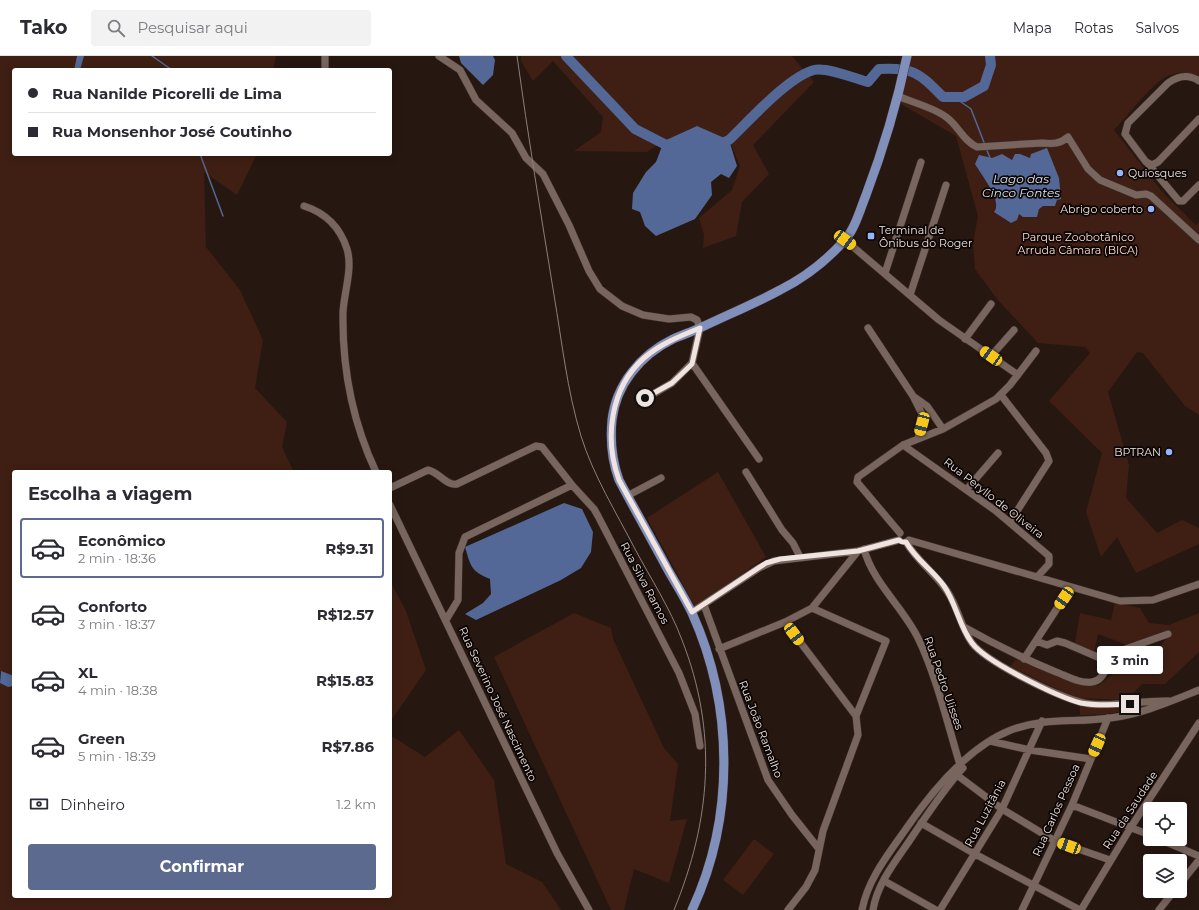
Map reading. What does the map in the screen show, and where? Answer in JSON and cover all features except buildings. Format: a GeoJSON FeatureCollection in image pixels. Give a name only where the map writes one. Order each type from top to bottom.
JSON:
{"type":"FeatureCollection","features":[{"type":"Feature","properties":{"kind":"main road"},"geometry":{"type":"LineString","coordinates":[[692,910],[706,877],[716,843],[722,807],[724,768],[722,730],[717,693],[709,658],[692,612],[628,496],[614,466],[611,433],[614,409],[623,386],[635,368],[654,350],[801,279],[845,240],[856,219],[869,187],[898,96],[907,58]]}},
{"type":"Feature","properties":{"kind":"street"},"geometry":{"type":"LineString","coordinates":[[325,56],[325,68]]}},
{"type":"Feature","properties":{"kind":"street"},"geometry":{"type":"LineString","coordinates":[[439,56],[460,70],[476,100],[512,133],[526,158],[543,174],[569,225],[589,271],[600,289],[607,297],[631,311],[657,318],[694,318],[700,328],[692,364],[672,383],[643,400]]}},
{"type":"Feature","properties":{"kind":"street"},"geometry":{"type":"LineString","coordinates":[[1199,81],[1188,76],[1175,79],[1128,123],[1125,131],[1128,139],[1179,201],[1183,201],[1199,185]]}},
{"type":"Feature","properties":{"kind":"street"},"geometry":{"type":"LineString","coordinates":[[898,96],[944,115],[958,128],[972,145],[982,147],[1042,143],[1053,145],[1068,138],[1088,169],[1100,180],[1136,195],[1146,194],[1151,196],[1199,240]]}},
{"type":"Feature","properties":{"kind":"street"},"geometry":{"type":"LineString","coordinates":[[1149,165],[1158,162],[1199,119]]}},
{"type":"Feature","properties":{"kind":"street"},"geometry":{"type":"LineString","coordinates":[[885,273],[921,162]]}},
{"type":"Feature","properties":{"kind":"street"},"geometry":{"type":"LineString","coordinates":[[910,295],[946,185]]}},
{"type":"Feature","properties":{"kind":"street"},"geometry":{"type":"LineString","coordinates":[[304,206],[330,219],[342,236],[347,250],[349,265],[343,313],[346,376],[358,430],[375,470]]}},
{"type":"Feature","properties":{"kind":"street"},"geometry":{"type":"LineString","coordinates":[[845,240],[965,339],[1018,375]]}},
{"type":"Feature","properties":{"kind":"street"},"geometry":{"type":"LineString","coordinates":[[965,339],[991,304]]}},
{"type":"Feature","properties":{"kind":"street"},"geometry":{"type":"LineString","coordinates":[[868,328],[913,396],[922,414],[922,424],[918,438]]}},
{"type":"Feature","properties":{"kind":"street"},"geometry":{"type":"LineString","coordinates":[[991,356],[1014,330]]}},
{"type":"Feature","properties":{"kind":"street"},"geometry":{"type":"LineString","coordinates":[[1036,351],[1001,395],[943,429],[903,445],[858,477],[857,480],[904,539],[917,558],[938,578],[949,593],[972,643],[979,651],[1019,675],[1071,700],[1105,705],[1172,702]]}},
{"type":"Feature","properties":{"kind":"street"},"geometry":{"type":"LineString","coordinates":[[692,364],[759,459]]}},
{"type":"Feature","properties":{"kind":"street"},"geometry":{"type":"LineString","coordinates":[[1001,395],[1046,453],[1048,461],[1010,522]]}},
{"type":"Feature","properties":{"kind":"street"},"geometry":{"type":"LineString","coordinates":[[913,396],[927,406],[943,429]]}},
{"type":"Feature","properties":{"kind":"street","name":"Rua Peryllo de Oliveira"},"geometry":{"type":"LineString","coordinates":[[903,445],[967,489],[1010,522],[1050,556],[1049,564],[1038,576]]}},
{"type":"Feature","properties":{"kind":"street","name":"Rua Silva Ramos"},"geometry":{"type":"LineString","coordinates":[[392,487],[428,470],[435,472],[450,483],[457,484],[536,446],[542,447],[572,485],[594,509],[678,673],[696,714],[700,746]]}},
{"type":"Feature","properties":{"kind":"street"},"geometry":{"type":"LineString","coordinates":[[967,489],[998,453]]}},
{"type":"Feature","properties":{"kind":"street"},"geometry":{"type":"LineString","coordinates":[[746,472],[782,530],[794,543],[800,557]]}},
{"type":"Feature","properties":{"kind":"street"},"geometry":{"type":"LineString","coordinates":[[628,496],[661,478]]}},
{"type":"Feature","properties":{"kind":"street"},"geometry":{"type":"LineString","coordinates":[[446,620],[458,600],[459,553],[466,537],[572,485]]}},
{"type":"Feature","properties":{"kind":"street","name":"Rua Severino José Nascimento"},"geometry":{"type":"LineString","coordinates":[[392,509],[557,853],[589,910]]}},
{"type":"Feature","properties":{"kind":"street"},"geometry":{"type":"LineString","coordinates":[[692,612],[766,563],[800,557],[861,550],[904,539],[1038,576],[1120,601],[1137,602],[1153,600],[1199,584]]}},
{"type":"Feature","properties":{"kind":"street"},"geometry":{"type":"LineString","coordinates":[[719,649],[784,622],[812,608],[861,550]]}},
{"type":"Feature","properties":{"kind":"street","name":"Rua Pedro Ulisses"},"geometry":{"type":"LineString","coordinates":[[861,550],[877,577],[918,637],[960,765]]}},
{"type":"Feature","properties":{"kind":"street"},"geometry":{"type":"LineString","coordinates":[[1024,659],[1071,587]]}},
{"type":"Feature","properties":{"kind":"street","name":"Rua João Ramalho"},"geometry":{"type":"LineString","coordinates":[[704,605],[768,780],[788,811],[819,849]]}},
{"type":"Feature","properties":{"kind":"street"},"geometry":{"type":"LineString","coordinates":[[788,910],[812,878],[815,870],[823,831],[858,735],[856,716],[886,641],[812,608]]}},
{"type":"Feature","properties":{"kind":"street"},"geometry":{"type":"LineString","coordinates":[[784,622],[856,716]]}},
{"type":"Feature","properties":{"kind":"street"},"geometry":{"type":"LineString","coordinates":[[964,627],[1024,659],[1080,681],[1092,682],[1103,676],[1108,666],[1106,661],[1100,658],[1057,641],[1049,645],[1036,641]]}},
{"type":"Feature","properties":{"kind":"street"},"geometry":{"type":"LineString","coordinates":[[1100,658],[1168,634]]}},
{"type":"Feature","properties":{"kind":"street"},"geometry":{"type":"LineString","coordinates":[[862,910],[870,884],[879,868],[926,800],[960,765],[989,742],[1013,729],[1042,721],[1108,718],[1142,712],[1172,702],[1199,690]]}},
{"type":"Feature","properties":{"kind":"street","name":"Rua Carlos Pessoa"},"geometry":{"type":"LineString","coordinates":[[1022,910],[1072,805],[1108,718]]}},
{"type":"Feature","properties":{"kind":"street","name":"Rua Luzitânia"},"geometry":{"type":"LineString","coordinates":[[940,910],[976,854],[1002,809],[1042,721]]}},
{"type":"Feature","properties":{"kind":"street","name":"Rua da Saudade"},"geometry":{"type":"LineString","coordinates":[[1080,910],[1110,860],[1199,722]]}},
{"type":"Feature","properties":{"kind":"street"},"geometry":{"type":"LineString","coordinates":[[989,742],[1091,759]]}},
{"type":"Feature","properties":{"kind":"street"},"geometry":{"type":"LineString","coordinates":[[873,910],[874,901],[884,880],[921,823],[957,775],[989,742]]}},
{"type":"Feature","properties":{"kind":"street"},"geometry":{"type":"LineString","coordinates":[[957,775],[1002,809],[1055,841],[1110,860]]}},
{"type":"Feature","properties":{"kind":"street"},"geometry":{"type":"LineString","coordinates":[[1072,805],[1143,832]]}},
{"type":"Feature","properties":{"kind":"street"},"geometry":{"type":"LineString","coordinates":[[921,823],[1080,910]]}},
{"type":"Feature","properties":{"kind":"street"},"geometry":{"type":"LineString","coordinates":[[1175,846],[1199,856]]}},
{"type":"Feature","properties":{"kind":"street"},"geometry":{"type":"LineString","coordinates":[[1187,875],[1199,860]]}},
{"type":"Feature","properties":{"kind":"street"},"geometry":{"type":"LineString","coordinates":[[888,883],[936,910]]}},
{"type":"Feature","properties":{"kind":"street"},"geometry":{"type":"LineString","coordinates":[[1159,910],[1168,898]]}},
{"type":"Feature","properties":{"kind":"green space"},"geometry":{"type":"Polygon","coordinates":[[[0,56],[77,56],[74,68],[12,68],[12,156],[256,156],[237,195],[204,172],[206,247],[240,290],[263,340],[255,388],[287,422],[282,447],[293,470],[12,470],[12,675],[0,672],[0,56]]]}},
{"type":"Feature","properties":{"kind":"green space"},"geometry":{"type":"Polygon","coordinates":[[[84,56],[276,56],[273,68],[81,68],[84,56]]]}},
{"type":"Feature","properties":{"kind":"green space"},"geometry":{"type":"Polygon","coordinates":[[[521,56],[792,56],[814,82],[753,145],[769,174],[742,202],[736,236],[703,248],[704,235],[699,218],[732,190],[740,166],[729,140],[664,141],[647,152],[574,151],[601,132],[603,117],[553,61],[533,81],[521,61],[521,56]]]}},
{"type":"Feature","properties":{"kind":"green space","name":"Parque Zoobotânico Arruda Câmara (BICA)"},"geometry":{"type":"Polygon","coordinates":[[[909,56],[1199,56],[1199,77],[1190,73],[1180,73],[1165,77],[1149,91],[1114,130],[1164,194],[1196,225],[1199,222],[1199,415],[1185,406],[1143,353],[1137,352],[1108,392],[1129,465],[1126,498],[1157,533],[1182,520],[1199,528],[1199,544],[1136,573],[1117,537],[1101,557],[1086,512],[1102,453],[1049,401],[1090,353],[1085,347],[1038,343],[997,299],[975,269],[973,243],[978,216],[956,136],[894,100],[909,56]]]}},
{"type":"Feature","properties":{"kind":"green space"},"geometry":{"type":"Polygon","coordinates":[[[718,472],[766,557],[695,607],[647,518],[718,472]]]}},
{"type":"Feature","properties":{"kind":"green space"},"geometry":{"type":"Polygon","coordinates":[[[392,585],[406,611],[426,670],[392,719],[392,585]]]}},
{"type":"Feature","properties":{"kind":"green space"},"geometry":{"type":"Polygon","coordinates":[[[1115,603],[1140,608],[1149,623],[1169,625],[1199,613],[1199,652],[1165,684],[1142,684],[1126,700],[1075,698],[1010,666],[1017,659],[1098,686],[1114,673],[1153,658],[1171,631],[1127,645],[1098,634],[1094,652],[1075,643],[1080,613],[1111,620],[1115,603]]]}},
{"type":"Feature","properties":{"kind":"green space"},"geometry":{"type":"Polygon","coordinates":[[[574,613],[611,628],[613,639],[664,748],[678,764],[670,821],[687,819],[669,883],[634,869],[624,910],[611,910],[494,657],[574,613]]]}},
{"type":"Feature","properties":{"kind":"green space"},"geometry":{"type":"Polygon","coordinates":[[[0,683],[8,687],[12,686],[12,898],[392,898],[392,736],[425,757],[459,730],[494,780],[506,864],[542,882],[561,910],[0,910],[0,683]]]}},
{"type":"Feature","properties":{"kind":"green space"},"geometry":{"type":"Polygon","coordinates":[[[1151,705],[1116,713],[1080,715],[1080,706],[1117,707],[1151,705]]]}},
{"type":"Feature","properties":{"kind":"green space"},"geometry":{"type":"Polygon","coordinates":[[[754,839],[774,854],[743,895],[723,880],[754,839]]]}},
{"type":"Feature","properties":{"kind":"water"},"geometry":{"type":"Polygon","coordinates":[[[77,56],[84,56],[81,68],[74,68],[77,56]]]}},
{"type":"Feature","properties":{"kind":"water"},"geometry":{"type":"Polygon","coordinates":[[[459,56],[493,56],[495,60],[493,75],[483,85],[461,63],[459,56]]]}},
{"type":"Feature","properties":{"kind":"water"},"geometry":{"type":"Polygon","coordinates":[[[697,126],[729,140],[737,166],[729,178],[721,174],[711,182],[712,195],[695,219],[656,236],[645,226],[640,212],[632,209],[633,193],[646,172],[656,162],[664,141],[697,126]]]}},
{"type":"Feature","properties":{"kind":"water","name":"Lago das Cinco Fontes"},"geometry":{"type":"Polygon","coordinates":[[[1047,148],[1059,178],[1061,199],[1057,200],[1055,206],[1043,206],[1039,209],[1037,217],[1023,217],[1019,214],[1017,220],[1011,223],[994,212],[996,202],[994,195],[975,164],[979,155],[992,158],[1002,154],[1012,160],[1015,154],[1020,154],[1030,158],[1031,154],[1047,148]]]}},
{"type":"Feature","properties":{"kind":"water"},"geometry":{"type":"Polygon","coordinates":[[[564,503],[582,509],[593,532],[591,552],[581,568],[561,580],[476,620],[465,614],[483,603],[491,594],[490,579],[475,571],[465,547],[564,503]]]}},
{"type":"Feature","properties":{"kind":"water"},"geometry":{"type":"Polygon","coordinates":[[[1,671],[12,675],[12,686],[8,687],[0,683],[1,671]]]}},
{"type":"Feature","properties":{"kind":"waterway"},"geometry":{"type":"LineString","coordinates":[[152,56],[169,68]]}},
{"type":"Feature","properties":{"kind":"waterway"},"geometry":{"type":"LineString","coordinates":[[566,56],[635,129],[674,149]]}},
{"type":"Feature","properties":{"kind":"waterway"},"geometry":{"type":"LineString","coordinates":[[717,145],[729,140],[781,90],[804,74],[814,70],[819,69],[833,71],[868,82],[879,69],[900,69],[915,73],[928,82],[943,97],[964,97],[984,86],[991,65],[990,56]]}},
{"type":"Feature","properties":{"kind":"waterway"},"geometry":{"type":"LineString","coordinates":[[954,97],[971,109],[985,145]]}},
{"type":"Feature","properties":{"kind":"waterway"},"geometry":{"type":"LineString","coordinates":[[986,148],[990,158]]}},
{"type":"Feature","properties":{"kind":"waterway"},"geometry":{"type":"LineString","coordinates":[[201,156],[223,216]]}},
{"type":"Feature","properties":{"kind":"tram line"},"geometry":{"type":"LineString","coordinates":[[517,56],[565,366],[576,419],[586,451],[605,493],[677,628],[694,674],[701,708],[705,742],[705,776],[702,809],[696,843],[674,910]]}},
{"type":"Feature","properties":{"kind":"place","name":"Quiosques"},"geometry":{"type":"Point","coordinates":[1120,173]}},
{"type":"Feature","properties":{"kind":"place","name":"Abrigo coberto"},"geometry":{"type":"Point","coordinates":[1151,209]}},
{"type":"Feature","properties":{"kind":"place","name":"Terminal de Ônibus do Roger"},"geometry":{"type":"Point","coordinates":[871,236]}},
{"type":"Feature","properties":{"kind":"place","name":"BPTRAN"},"geometry":{"type":"Point","coordinates":[1169,452]}},
{"type":"Feature","properties":{"kind":"route"},"geometry":{"type":"LineString","coordinates":[[645,398],[672,383],[692,364],[700,328],[672,340],[654,350],[635,368],[623,386],[614,409],[611,433],[612,457],[619,480],[654,546],[692,612],[766,563],[780,559],[858,551],[899,540],[906,542],[917,558],[943,584],[949,593],[968,637],[979,651],[1019,675],[1071,700],[1091,704],[1130,704]]}}]}
